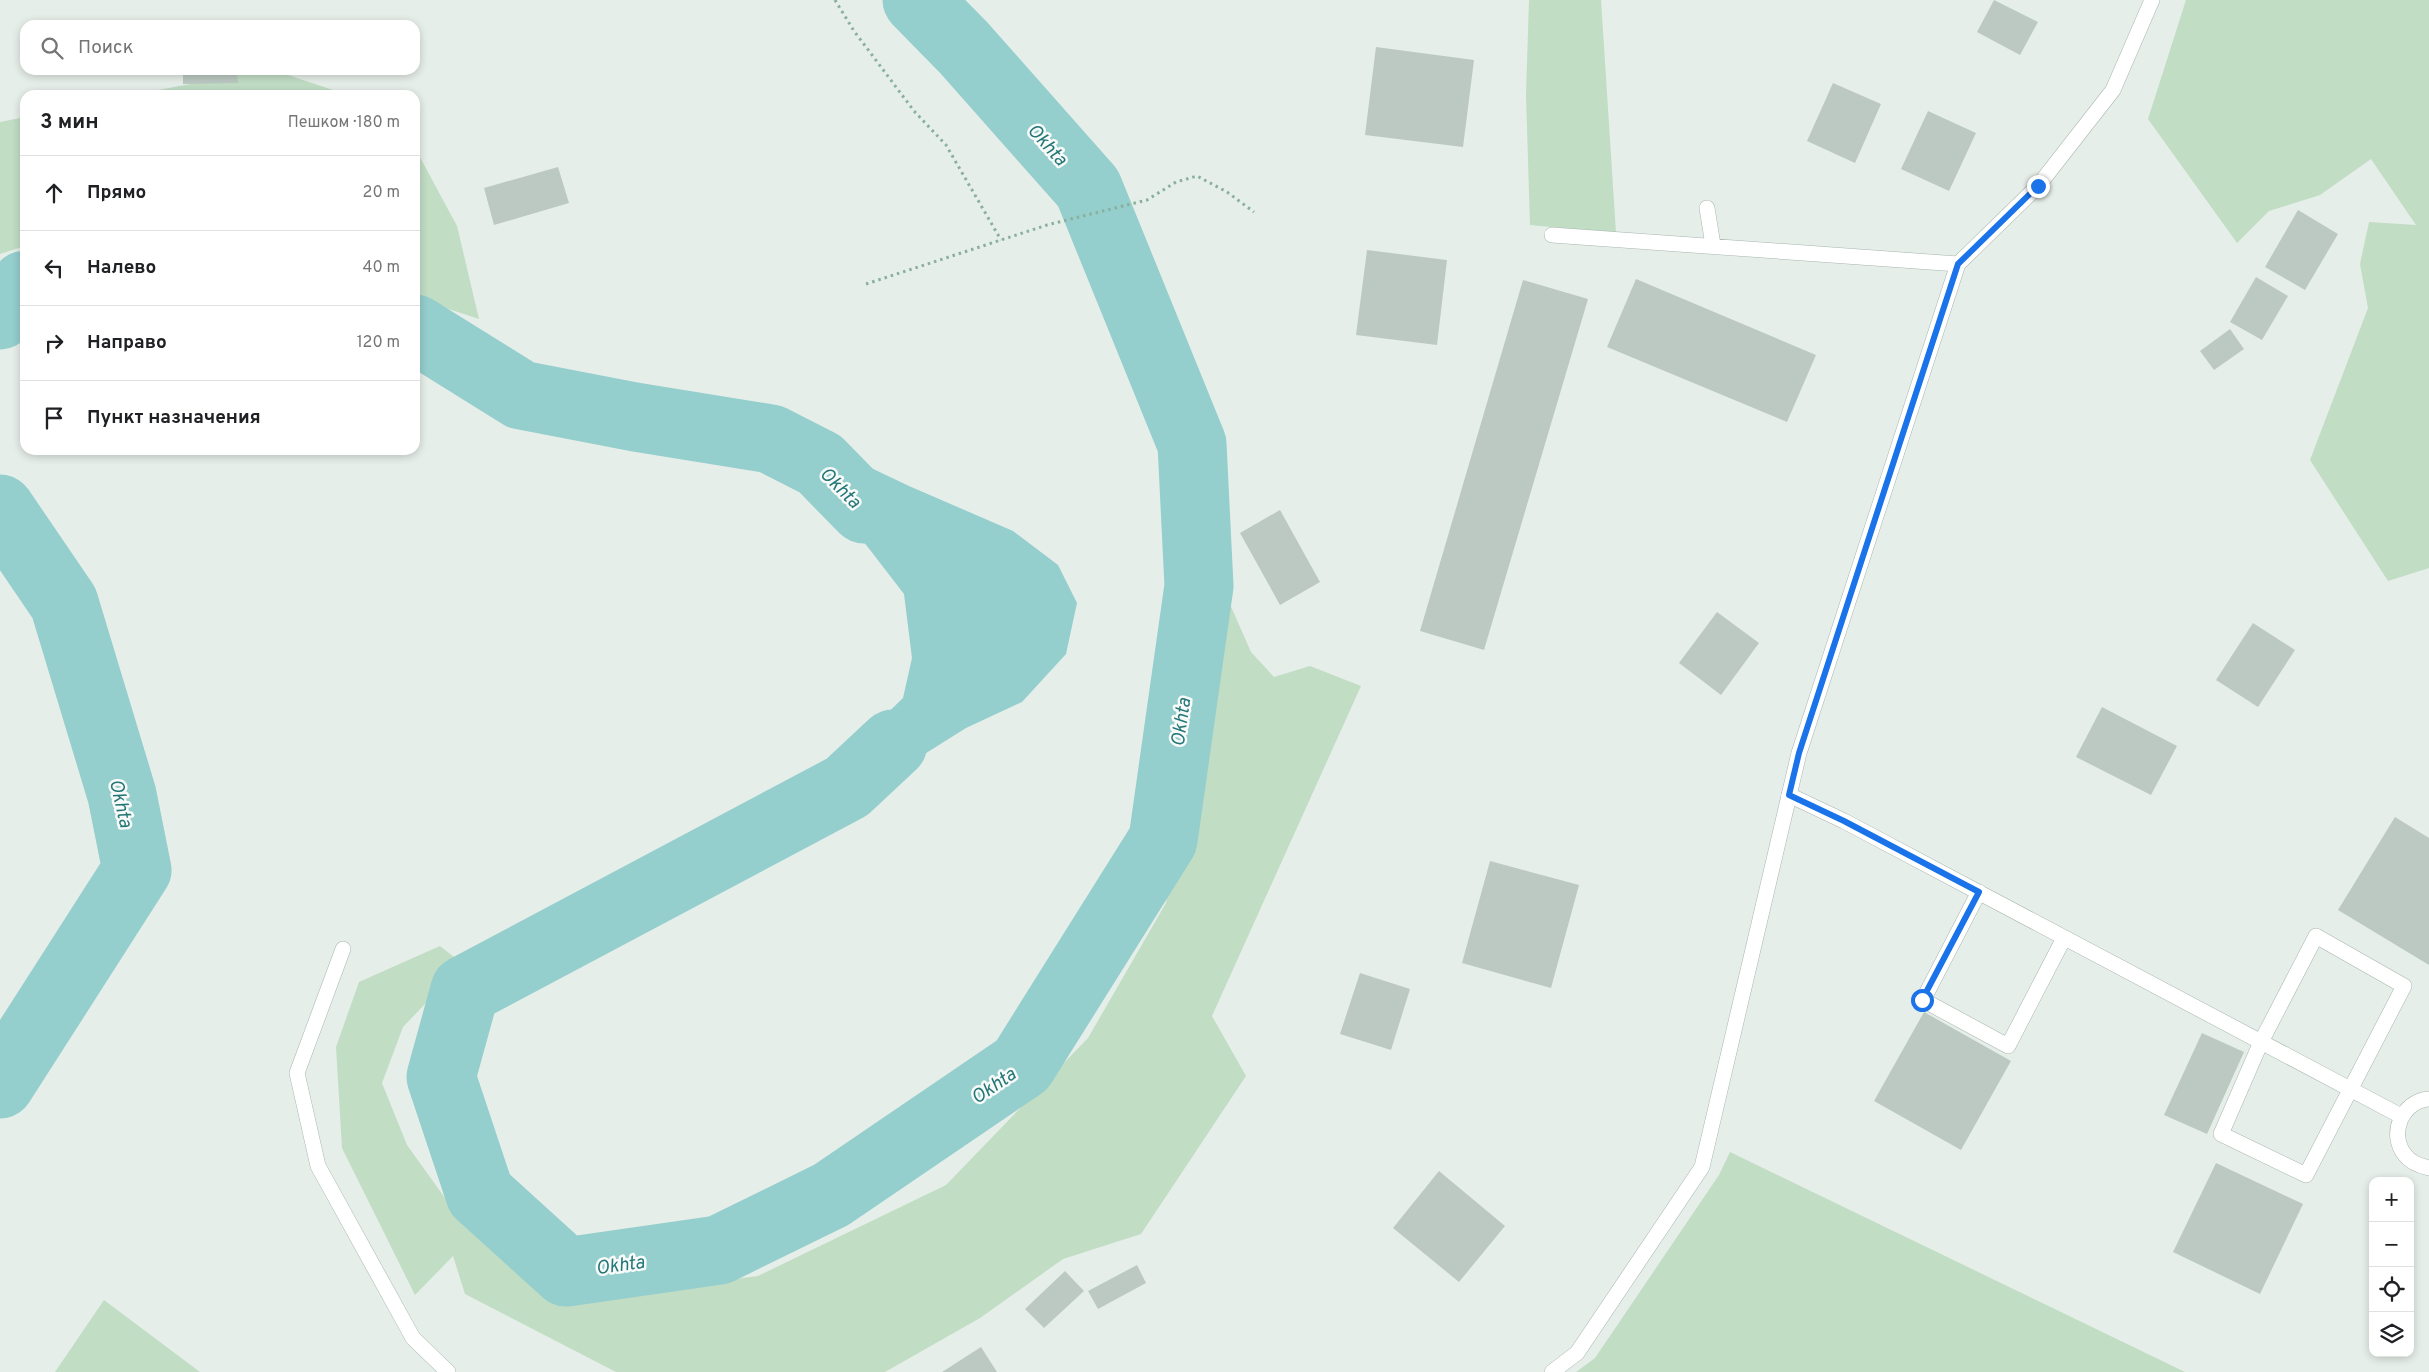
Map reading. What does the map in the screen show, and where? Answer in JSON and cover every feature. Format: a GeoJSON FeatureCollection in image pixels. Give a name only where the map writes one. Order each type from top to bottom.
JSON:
{"type":"FeatureCollection","features":[{"type":"Feature","properties":{"kind":"street"},"geometry":{"type":"LineString","coordinates":[[1552,1372],[1577,1353],[1702,1168],[1799,753],[1958,264],[2038,186],[2113,90],[2152,0]]}},
{"type":"Feature","properties":{"kind":"street"},"geometry":{"type":"LineString","coordinates":[[1707,208],[1713,245]]}},
{"type":"Feature","properties":{"kind":"street"},"geometry":{"type":"LineString","coordinates":[[1552,235],[1958,264]]}},
{"type":"Feature","properties":{"kind":"street"},"geometry":{"type":"LineString","coordinates":[[1789,795],[1844,821],[2401,1116]]}},
{"type":"Feature","properties":{"kind":"street"},"geometry":{"type":"LineString","coordinates":[[1979,892],[1922,1000],[2008,1046],[2064,938]]}},
{"type":"Feature","properties":{"kind":"street"},"geometry":{"type":"LineString","coordinates":[[2316,936],[2404,986],[2352,1090],[2306,1175],[2221,1134],[2261,1042],[2316,936]]}},
{"type":"Feature","properties":{"kind":"street"},"geometry":{"type":"LineString","coordinates":[[343,949],[297,1073],[318,1166],[414,1338],[448,1372]]}},
{"type":"Feature","properties":{"kind":"street"},"geometry":{"type":"LineString","coordinates":[[2429,1098],[2422,1099],[2410,1106],[2401,1116],[2397,1130],[2398,1143],[2405,1156],[2416,1164],[2429,1168]]}},
{"type":"Feature","properties":{"kind":"path"},"geometry":{"type":"LineString","coordinates":[[835,0],[854,31],[914,111],[946,144],[1001,240]]}},
{"type":"Feature","properties":{"kind":"path"},"geometry":{"type":"LineString","coordinates":[[866,284],[1048,225],[1147,200],[1176,182],[1197,176],[1227,192],[1254,212]]}},
{"type":"Feature","properties":{"kind":"green space"},"geometry":{"type":"Polygon","coordinates":[[[1529,0],[1601,0],[1616,233],[1530,225],[1526,95],[1529,0]]]}},
{"type":"Feature","properties":{"kind":"green space"},"geometry":{"type":"Polygon","coordinates":[[[2186,0],[2429,0],[2429,568],[2388,581],[2310,460],[2368,308],[2360,264],[2369,222],[2416,225],[2371,159],[2320,195],[2269,211],[2237,243],[2148,119],[2186,0]]]}},
{"type":"Feature","properties":{"kind":"green space"},"geometry":{"type":"Polygon","coordinates":[[[239,75],[288,75],[333,90],[158,90],[239,75]]]}},
{"type":"Feature","properties":{"kind":"green space"},"geometry":{"type":"Polygon","coordinates":[[[20,118],[20,248],[0,254],[0,122],[20,118]]]}},
{"type":"Feature","properties":{"kind":"green space"},"geometry":{"type":"Polygon","coordinates":[[[420,157],[457,226],[479,319],[420,300],[420,157]]]}},
{"type":"Feature","properties":{"kind":"green space"},"geometry":{"type":"Polygon","coordinates":[[[1229,602],[1251,652],[1274,677],[1310,666],[1361,686],[1212,1016],[1246,1076],[1141,1234],[1063,1259],[980,1318],[885,1372],[616,1372],[465,1294],[453,1256],[415,1295],[342,1148],[336,1047],[359,982],[440,946],[463,964],[403,1027],[382,1083],[407,1145],[460,1219],[501,1228],[583,1299],[758,1276],[946,1185],[1088,1038],[1166,903],[1229,602]]]}},
{"type":"Feature","properties":{"kind":"green space"},"geometry":{"type":"Polygon","coordinates":[[[1730,1152],[2185,1372],[1576,1372],[1595,1358],[1719,1175],[1730,1152]]]}},
{"type":"Feature","properties":{"kind":"green space"},"geometry":{"type":"Polygon","coordinates":[[[104,1300],[200,1372],[55,1372],[104,1300]]]}},
{"type":"Feature","properties":{"kind":"water"},"geometry":{"type":"Polygon","coordinates":[[[806,437],[909,486],[1013,531],[1058,565],[1077,603],[1066,654],[1022,702],[966,728],[829,814],[805,783],[868,732],[903,698],[912,658],[904,594],[867,546],[785,456],[806,437]]]}},
{"type":"Feature","properties":{"kind":"building"},"geometry":{"type":"Polygon","coordinates":[[[1994,0],[2038,22],[2020,55],[1977,32],[1994,0]]]}},
{"type":"Feature","properties":{"kind":"building"},"geometry":{"type":"Polygon","coordinates":[[[1376,47],[1474,60],[1463,147],[1365,135],[1376,47]]]}},
{"type":"Feature","properties":{"kind":"building"},"geometry":{"type":"Polygon","coordinates":[[[183,75],[237,75],[238,83],[183,84],[183,75]]]}},
{"type":"Feature","properties":{"kind":"building"},"geometry":{"type":"Polygon","coordinates":[[[1833,83],[1881,104],[1855,163],[1807,141],[1833,83]]]}},
{"type":"Feature","properties":{"kind":"building"},"geometry":{"type":"Polygon","coordinates":[[[1928,111],[1976,133],[1949,191],[1901,169],[1928,111]]]}},
{"type":"Feature","properties":{"kind":"building"},"geometry":{"type":"Polygon","coordinates":[[[558,167],[569,203],[494,225],[484,188],[558,167]]]}},
{"type":"Feature","properties":{"kind":"building"},"geometry":{"type":"Polygon","coordinates":[[[2298,210],[2338,234],[2305,290],[2265,267],[2298,210]]]}},
{"type":"Feature","properties":{"kind":"building"},"geometry":{"type":"Polygon","coordinates":[[[1367,250],[1447,260],[1437,345],[1356,335],[1367,250]]]}},
{"type":"Feature","properties":{"kind":"building"},"geometry":{"type":"Polygon","coordinates":[[[2256,277],[2288,296],[2262,340],[2230,322],[2256,277]]]}},
{"type":"Feature","properties":{"kind":"building"},"geometry":{"type":"Polygon","coordinates":[[[1636,279],[1816,355],[1787,422],[1607,347],[1636,279]]]}},
{"type":"Feature","properties":{"kind":"building"},"geometry":{"type":"Polygon","coordinates":[[[1523,280],[1588,299],[1484,650],[1420,631],[1523,280]]]}},
{"type":"Feature","properties":{"kind":"building"},"geometry":{"type":"Polygon","coordinates":[[[2230,329],[2244,349],[2214,370],[2200,351],[2230,329]]]}},
{"type":"Feature","properties":{"kind":"building"},"geometry":{"type":"Polygon","coordinates":[[[1280,510],[1320,582],[1280,605],[1240,533],[1280,510]]]}},
{"type":"Feature","properties":{"kind":"building"},"geometry":{"type":"Polygon","coordinates":[[[1717,612],[1759,643],[1721,695],[1679,663],[1717,612]]]}},
{"type":"Feature","properties":{"kind":"building"},"geometry":{"type":"Polygon","coordinates":[[[2253,623],[2295,650],[2258,707],[2216,680],[2253,623]]]}},
{"type":"Feature","properties":{"kind":"building"},"geometry":{"type":"Polygon","coordinates":[[[2102,707],[2177,746],[2151,795],[2076,757],[2102,707]]]}},
{"type":"Feature","properties":{"kind":"building"},"geometry":{"type":"Polygon","coordinates":[[[2395,817],[2429,838],[2429,965],[2338,910],[2395,817]]]}},
{"type":"Feature","properties":{"kind":"building"},"geometry":{"type":"Polygon","coordinates":[[[1490,861],[1579,885],[1551,988],[1462,963],[1490,861]]]}},
{"type":"Feature","properties":{"kind":"building"},"geometry":{"type":"Polygon","coordinates":[[[1360,973],[1410,989],[1391,1050],[1340,1034],[1360,973]]]}},
{"type":"Feature","properties":{"kind":"building"},"geometry":{"type":"Polygon","coordinates":[[[1924,1012],[2011,1061],[1961,1150],[1874,1101],[1924,1012]]]}},
{"type":"Feature","properties":{"kind":"building"},"geometry":{"type":"Polygon","coordinates":[[[2202,1033],[2244,1052],[2207,1134],[2164,1115],[2202,1033]]]}},
{"type":"Feature","properties":{"kind":"building"},"geometry":{"type":"Polygon","coordinates":[[[2216,1163],[2303,1204],[2260,1294],[2173,1252],[2216,1163]]]}},
{"type":"Feature","properties":{"kind":"building"},"geometry":{"type":"Polygon","coordinates":[[[1439,1171],[1505,1226],[1459,1282],[1393,1228],[1439,1171]]]}},
{"type":"Feature","properties":{"kind":"building"},"geometry":{"type":"Polygon","coordinates":[[[1137,1265],[1146,1283],[1098,1309],[1088,1291],[1137,1265]]]}},
{"type":"Feature","properties":{"kind":"building"},"geometry":{"type":"Polygon","coordinates":[[[1065,1271],[1084,1291],[1044,1328],[1025,1309],[1065,1271]]]}},
{"type":"Feature","properties":{"kind":"building"},"geometry":{"type":"Polygon","coordinates":[[[981,1347],[997,1372],[942,1372],[981,1347]]]}},
{"type":"Feature","properties":{"kind":"waterway","name":"Okhta"},"geometry":{"type":"LineString","coordinates":[[893,744],[847,787],[465,990],[441,1077],[480,1194],[566,1272],[719,1250],[831,1195],[1022,1065],[1163,840],[1199,586],[1192,444],[1088,188],[964,48],[917,0]]}},
{"type":"Feature","properties":{"kind":"waterway","name":"Okhta"},"geometry":{"type":"LineString","coordinates":[[0,315],[20,291]]}},
{"type":"Feature","properties":{"kind":"waterway","name":"Okhta"},"geometry":{"type":"LineString","coordinates":[[420,332],[521,395],[635,417],[771,439],[820,464],[864,509]]}},
{"type":"Feature","properties":{"kind":"waterway","name":"Okhta"},"geometry":{"type":"LineString","coordinates":[[0,509],[64,603],[122,795],[137,870],[0,1084]]}},
{"type":"Feature","properties":{"kind":"route"},"geometry":{"type":"LineString","coordinates":[[1922,1000],[1979,892],[1844,821],[1789,795],[1799,753],[1958,264],[2038,186]]}}]}
